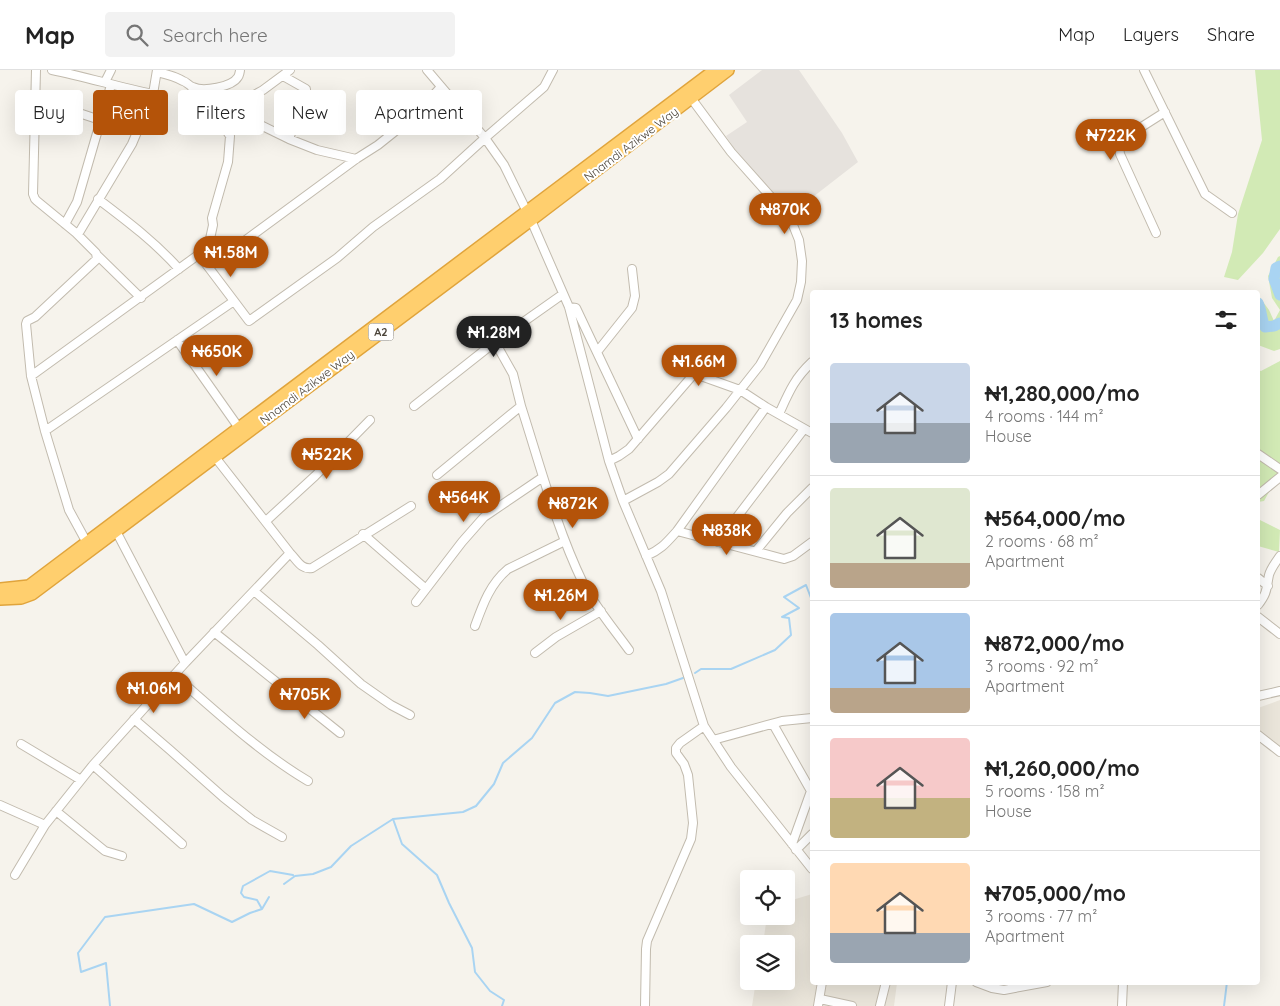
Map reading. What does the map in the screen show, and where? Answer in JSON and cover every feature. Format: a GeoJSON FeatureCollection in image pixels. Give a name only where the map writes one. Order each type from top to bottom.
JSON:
{"type":"FeatureCollection","features":[{"type":"Feature","properties":{"kind":"highway","name":"Nnamdi Azikwe Way"},"geometry":{"type":"LineString","coordinates":[[0,599],[21,598],[32,594],[215,457],[711,74],[728,70]]}},
{"type":"Feature","properties":{"kind":"highway","name":"Nnamdi Azikwe Way"},"geometry":{"type":"LineString","coordinates":[[0,589],[29,586],[239,428],[691,98],[711,74]]}},
{"type":"Feature","properties":{"kind":"street"},"geometry":{"type":"LineString","coordinates":[[35,90],[36,70]]}},
{"type":"Feature","properties":{"kind":"street"},"geometry":{"type":"LineString","coordinates":[[52,70],[134,90]]}},
{"type":"Feature","properties":{"kind":"street"},"geometry":{"type":"LineString","coordinates":[[111,70],[106,82],[111,85]]}},
{"type":"Feature","properties":{"kind":"street"},"geometry":{"type":"LineString","coordinates":[[154,90],[157,71],[185,81],[192,87],[206,89],[220,87],[233,82],[238,77],[240,70]]}},
{"type":"Feature","properties":{"kind":"street"},"geometry":{"type":"LineString","coordinates":[[263,90],[290,70]]}},
{"type":"Feature","properties":{"kind":"street"},"geometry":{"type":"LineString","coordinates":[[427,70],[486,138],[504,165],[569,308],[609,461],[623,501],[661,591],[704,726],[731,767],[810,867]]}},
{"type":"Feature","properties":{"kind":"street"},"geometry":{"type":"LineString","coordinates":[[31,376],[198,255],[249,320],[337,258],[373,227],[440,179],[544,87],[553,70]]}},
{"type":"Feature","properties":{"kind":"street"},"geometry":{"type":"LineString","coordinates":[[1144,70],[1205,194],[1232,213]]}},
{"type":"Feature","properties":{"kind":"street"},"geometry":{"type":"LineString","coordinates":[[283,76],[306,89],[289,139]]}},
{"type":"Feature","properties":{"kind":"street"},"geometry":{"type":"LineString","coordinates":[[109,90],[111,85]]}},
{"type":"Feature","properties":{"kind":"street"},"geometry":{"type":"LineString","coordinates":[[239,245],[378,145],[413,117],[441,87]]}},
{"type":"Feature","properties":{"kind":"street"},"geometry":{"type":"LineString","coordinates":[[623,501],[670,474],[740,390],[760,364],[797,300],[801,282],[802,261],[799,240],[788,215],[731,152],[691,98]]}},
{"type":"Feature","properties":{"kind":"street"},"geometry":{"type":"LineString","coordinates":[[1156,233],[1120,154],[1119,146],[1121,140],[1165,112]]}},
{"type":"Feature","properties":{"kind":"street"},"geometry":{"type":"LineString","coordinates":[[264,127],[317,150],[356,159]]}},
{"type":"Feature","properties":{"kind":"street"},"geometry":{"type":"LineString","coordinates":[[35,135],[35,199],[76,233],[141,298]]}},
{"type":"Feature","properties":{"kind":"street"},"geometry":{"type":"LineString","coordinates":[[65,224],[77,202],[96,135]]}},
{"type":"Feature","properties":{"kind":"street"},"geometry":{"type":"LineString","coordinates":[[76,233],[80,232],[136,135]]}},
{"type":"Feature","properties":{"kind":"street"},"geometry":{"type":"LineString","coordinates":[[205,262],[213,225],[212,218],[228,162],[229,135]]}},
{"type":"Feature","properties":{"kind":"street"},"geometry":{"type":"LineString","coordinates":[[98,199],[165,253],[179,269]]}},
{"type":"Feature","properties":{"kind":"street"},"geometry":{"type":"LineString","coordinates":[[87,543],[69,510],[44,431],[31,376],[26,324],[27,321],[35,317],[97,259],[97,255]]}},
{"type":"Feature","properties":{"kind":"street"},"geometry":{"type":"LineString","coordinates":[[597,352],[632,308],[635,296],[632,269]]}},
{"type":"Feature","properties":{"kind":"street"},"geometry":{"type":"LineString","coordinates":[[414,406],[495,342],[563,294]]}},
{"type":"Feature","properties":{"kind":"street"},"geometry":{"type":"LineString","coordinates":[[44,431],[234,301]]}},
{"type":"Feature","properties":{"kind":"street"},"geometry":{"type":"LineString","coordinates":[[569,308],[576,308],[638,439]]}},
{"type":"Feature","properties":{"kind":"street"},"geometry":{"type":"LineString","coordinates":[[177,340],[239,428]]}},
{"type":"Feature","properties":{"kind":"street"},"geometry":{"type":"LineString","coordinates":[[495,342],[513,374],[521,406],[565,542],[584,585],[630,650]]}},
{"type":"Feature","properties":{"kind":"street"},"geometry":{"type":"LineString","coordinates":[[779,414],[794,382],[810,364]]}},
{"type":"Feature","properties":{"kind":"street"},"geometry":{"type":"LineString","coordinates":[[609,461],[626,451],[693,375],[698,374],[740,390],[810,432]]}},
{"type":"Feature","properties":{"kind":"street"},"geometry":{"type":"LineString","coordinates":[[437,475],[521,406]]}},
{"type":"Feature","properties":{"kind":"street"},"geometry":{"type":"LineString","coordinates":[[646,556],[666,544],[677,531],[766,407]]}},
{"type":"Feature","properties":{"kind":"street"},"geometry":{"type":"LineString","coordinates":[[266,522],[370,420]]}},
{"type":"Feature","properties":{"kind":"street"},"geometry":{"type":"LineString","coordinates":[[718,542],[804,429]]}},
{"type":"Feature","properties":{"kind":"street"},"geometry":{"type":"LineString","coordinates":[[1260,455],[1280,469]]}},
{"type":"Feature","properties":{"kind":"street"},"geometry":{"type":"LineString","coordinates":[[215,457],[290,553],[306,569],[312,568],[363,534],[411,506]]}},
{"type":"Feature","properties":{"kind":"street"},"geometry":{"type":"LineString","coordinates":[[416,602],[462,542],[484,517],[544,477]]}},
{"type":"Feature","properties":{"kind":"street"},"geometry":{"type":"LineString","coordinates":[[1260,493],[1280,477]]}},
{"type":"Feature","properties":{"kind":"street"},"geometry":{"type":"LineString","coordinates":[[756,551],[787,512],[810,490]]}},
{"type":"Feature","properties":{"kind":"street"},"geometry":{"type":"LineString","coordinates":[[116,531],[184,663]]}},
{"type":"Feature","properties":{"kind":"street"},"geometry":{"type":"LineString","coordinates":[[677,531],[784,559],[793,556],[810,543]]}},
{"type":"Feature","properties":{"kind":"street"},"geometry":{"type":"LineString","coordinates":[[363,534],[426,589]]}},
{"type":"Feature","properties":{"kind":"street"},"geometry":{"type":"LineString","coordinates":[[475,626],[486,596],[492,586],[508,569],[565,542]]}},
{"type":"Feature","properties":{"kind":"street"},"geometry":{"type":"LineString","coordinates":[[15,875],[45,825],[93,765],[184,663],[290,553]]}},
{"type":"Feature","properties":{"kind":"street"},"geometry":{"type":"LineString","coordinates":[[1260,602],[1265,596],[1270,573],[1280,556]]}},
{"type":"Feature","properties":{"kind":"street"},"geometry":{"type":"LineString","coordinates":[[1260,580],[1268,586]]}},
{"type":"Feature","properties":{"kind":"street"},"geometry":{"type":"LineString","coordinates":[[254,591],[361,684],[391,705],[410,715]]}},
{"type":"Feature","properties":{"kind":"street"},"geometry":{"type":"LineString","coordinates":[[535,653],[556,637],[601,611]]}},
{"type":"Feature","properties":{"kind":"street"},"geometry":{"type":"LineString","coordinates":[[1260,619],[1279,633]]}},
{"type":"Feature","properties":{"kind":"street"},"geometry":{"type":"LineString","coordinates":[[214,632],[340,733]]}},
{"type":"Feature","properties":{"kind":"street"},"geometry":{"type":"LineString","coordinates":[[174,675],[250,740],[288,770],[308,781]]}},
{"type":"Feature","properties":{"kind":"street"},"geometry":{"type":"LineString","coordinates":[[1260,696],[1280,691]]}},
{"type":"Feature","properties":{"kind":"street"},"geometry":{"type":"LineString","coordinates":[[713,740],[782,721],[810,718]]}},
{"type":"Feature","properties":{"kind":"street"},"geometry":{"type":"LineString","coordinates":[[134,719],[223,797],[252,820],[282,837]]}},
{"type":"Feature","properties":{"kind":"street"},"geometry":{"type":"LineString","coordinates":[[773,724],[810,789]]}},
{"type":"Feature","properties":{"kind":"street"},"geometry":{"type":"LineString","coordinates":[[645,1006],[647,940],[691,839],[693,823],[688,775],[684,764],[676,753],[676,748],[704,726]]}},
{"type":"Feature","properties":{"kind":"street"},"geometry":{"type":"LineString","coordinates":[[1260,737],[1280,752]]}},
{"type":"Feature","properties":{"kind":"street"},"geometry":{"type":"LineString","coordinates":[[21,744],[81,780]]}},
{"type":"Feature","properties":{"kind":"street"},"geometry":{"type":"LineString","coordinates":[[93,765],[182,844]]}},
{"type":"Feature","properties":{"kind":"street"},"geometry":{"type":"LineString","coordinates":[[794,847],[810,794]]}},
{"type":"Feature","properties":{"kind":"street"},"geometry":{"type":"LineString","coordinates":[[0,805],[45,825]]}},
{"type":"Feature","properties":{"kind":"street"},"geometry":{"type":"LineString","coordinates":[[56,811],[105,851],[122,856]]}},
{"type":"Feature","properties":{"kind":"street"},"geometry":{"type":"LineString","coordinates":[[794,847],[810,835]]}},
{"type":"Feature","properties":{"kind":"street"},"geometry":{"type":"LineString","coordinates":[[822,985],[819,1003],[852,1006]]}},
{"type":"Feature","properties":{"kind":"street"},"geometry":{"type":"LineString","coordinates":[[880,1006],[885,985]]}},
{"type":"Feature","properties":{"kind":"street"},"geometry":{"type":"LineString","coordinates":[[949,1006],[952,985]]}},
{"type":"Feature","properties":{"kind":"street"},"geometry":{"type":"LineString","coordinates":[[984,985],[1004,990],[1032,985]]}},
{"type":"Feature","properties":{"kind":"street"},"geometry":{"type":"LineString","coordinates":[[1122,1006],[1124,985]]}},
{"type":"Feature","properties":{"kind":"shaded area"},"geometry":{"type":"Polygon","coordinates":[[[762,70],[799,70],[842,133],[858,162],[791,214],[745,165],[726,136],[747,122],[729,95],[762,70]]]}},
{"type":"Feature","properties":{"kind":"shaded area"},"geometry":{"type":"Polygon","coordinates":[[[1280,700],[1280,753],[1260,735],[1260,707],[1280,700]]]}},
{"type":"Feature","properties":{"kind":"shaded area"},"geometry":{"type":"Polygon","coordinates":[[[810,895],[810,985],[897,985],[894,1006],[752,1006],[755,990],[795,990],[795,935],[764,935],[766,925],[795,925],[795,899],[810,895]]]}},
{"type":"Feature","properties":{"kind":"green space"},"geometry":{"type":"Polygon","coordinates":[[[1255,70],[1280,70],[1280,229],[1263,253],[1238,280],[1224,277],[1232,252],[1238,214],[1262,140],[1255,70]]]}},
{"type":"Feature","properties":{"kind":"green space"},"geometry":{"type":"Polygon","coordinates":[[[1280,256],[1280,310],[1272,298],[1268,276],[1280,256]]]}},
{"type":"Feature","properties":{"kind":"green space"},"geometry":{"type":"Polygon","coordinates":[[[1260,298],[1274,321],[1280,310],[1280,349],[1274,351],[1260,346],[1260,298]]]}},
{"type":"Feature","properties":{"kind":"green space"},"geometry":{"type":"Polygon","coordinates":[[[1280,361],[1280,472],[1264,501],[1260,502],[1260,371],[1280,361]]]}},
{"type":"Feature","properties":{"kind":"green space"},"geometry":{"type":"Polygon","coordinates":[[[1260,520],[1280,530],[1279,552],[1260,547],[1260,520]]]}},
{"type":"Feature","properties":{"kind":"waterway"},"geometry":{"type":"LineString","coordinates":[[1280,266],[1276,268],[1274,279],[1280,295]]}},
{"type":"Feature","properties":{"kind":"waterway"},"geometry":{"type":"LineString","coordinates":[[1260,309],[1265,327],[1280,323]]}},
{"type":"Feature","properties":{"kind":"waterway"},"geometry":{"type":"LineString","coordinates":[[695,673],[701,669],[731,669],[775,650],[791,635],[789,618],[782,617],[799,608],[784,597],[806,585],[810,595]]}},
{"type":"Feature","properties":{"kind":"waterway"},"geometry":{"type":"LineString","coordinates":[[284,884],[295,876],[313,874],[331,867],[351,846],[393,819],[463,812],[476,806],[494,784],[503,763],[532,738],[555,703],[575,692],[608,696],[666,684],[683,678]]}},
{"type":"Feature","properties":{"kind":"waterway"},"geometry":{"type":"LineString","coordinates":[[393,819],[402,844],[437,875],[472,948],[475,972],[490,991],[504,1000],[502,1006]]}},
{"type":"Feature","properties":{"kind":"waterway"},"geometry":{"type":"LineString","coordinates":[[262,909],[257,900],[244,897],[241,893],[243,886],[270,871],[293,875]]}},
{"type":"Feature","properties":{"kind":"waterway"},"geometry":{"type":"LineString","coordinates":[[110,1006],[106,963],[81,972],[78,953],[105,917],[194,904],[232,922],[262,909],[269,897]]}},
{"type":"Feature","properties":{"kind":"waterway"},"geometry":{"type":"LineString","coordinates":[[1224,1006],[1227,985]]}}]}
